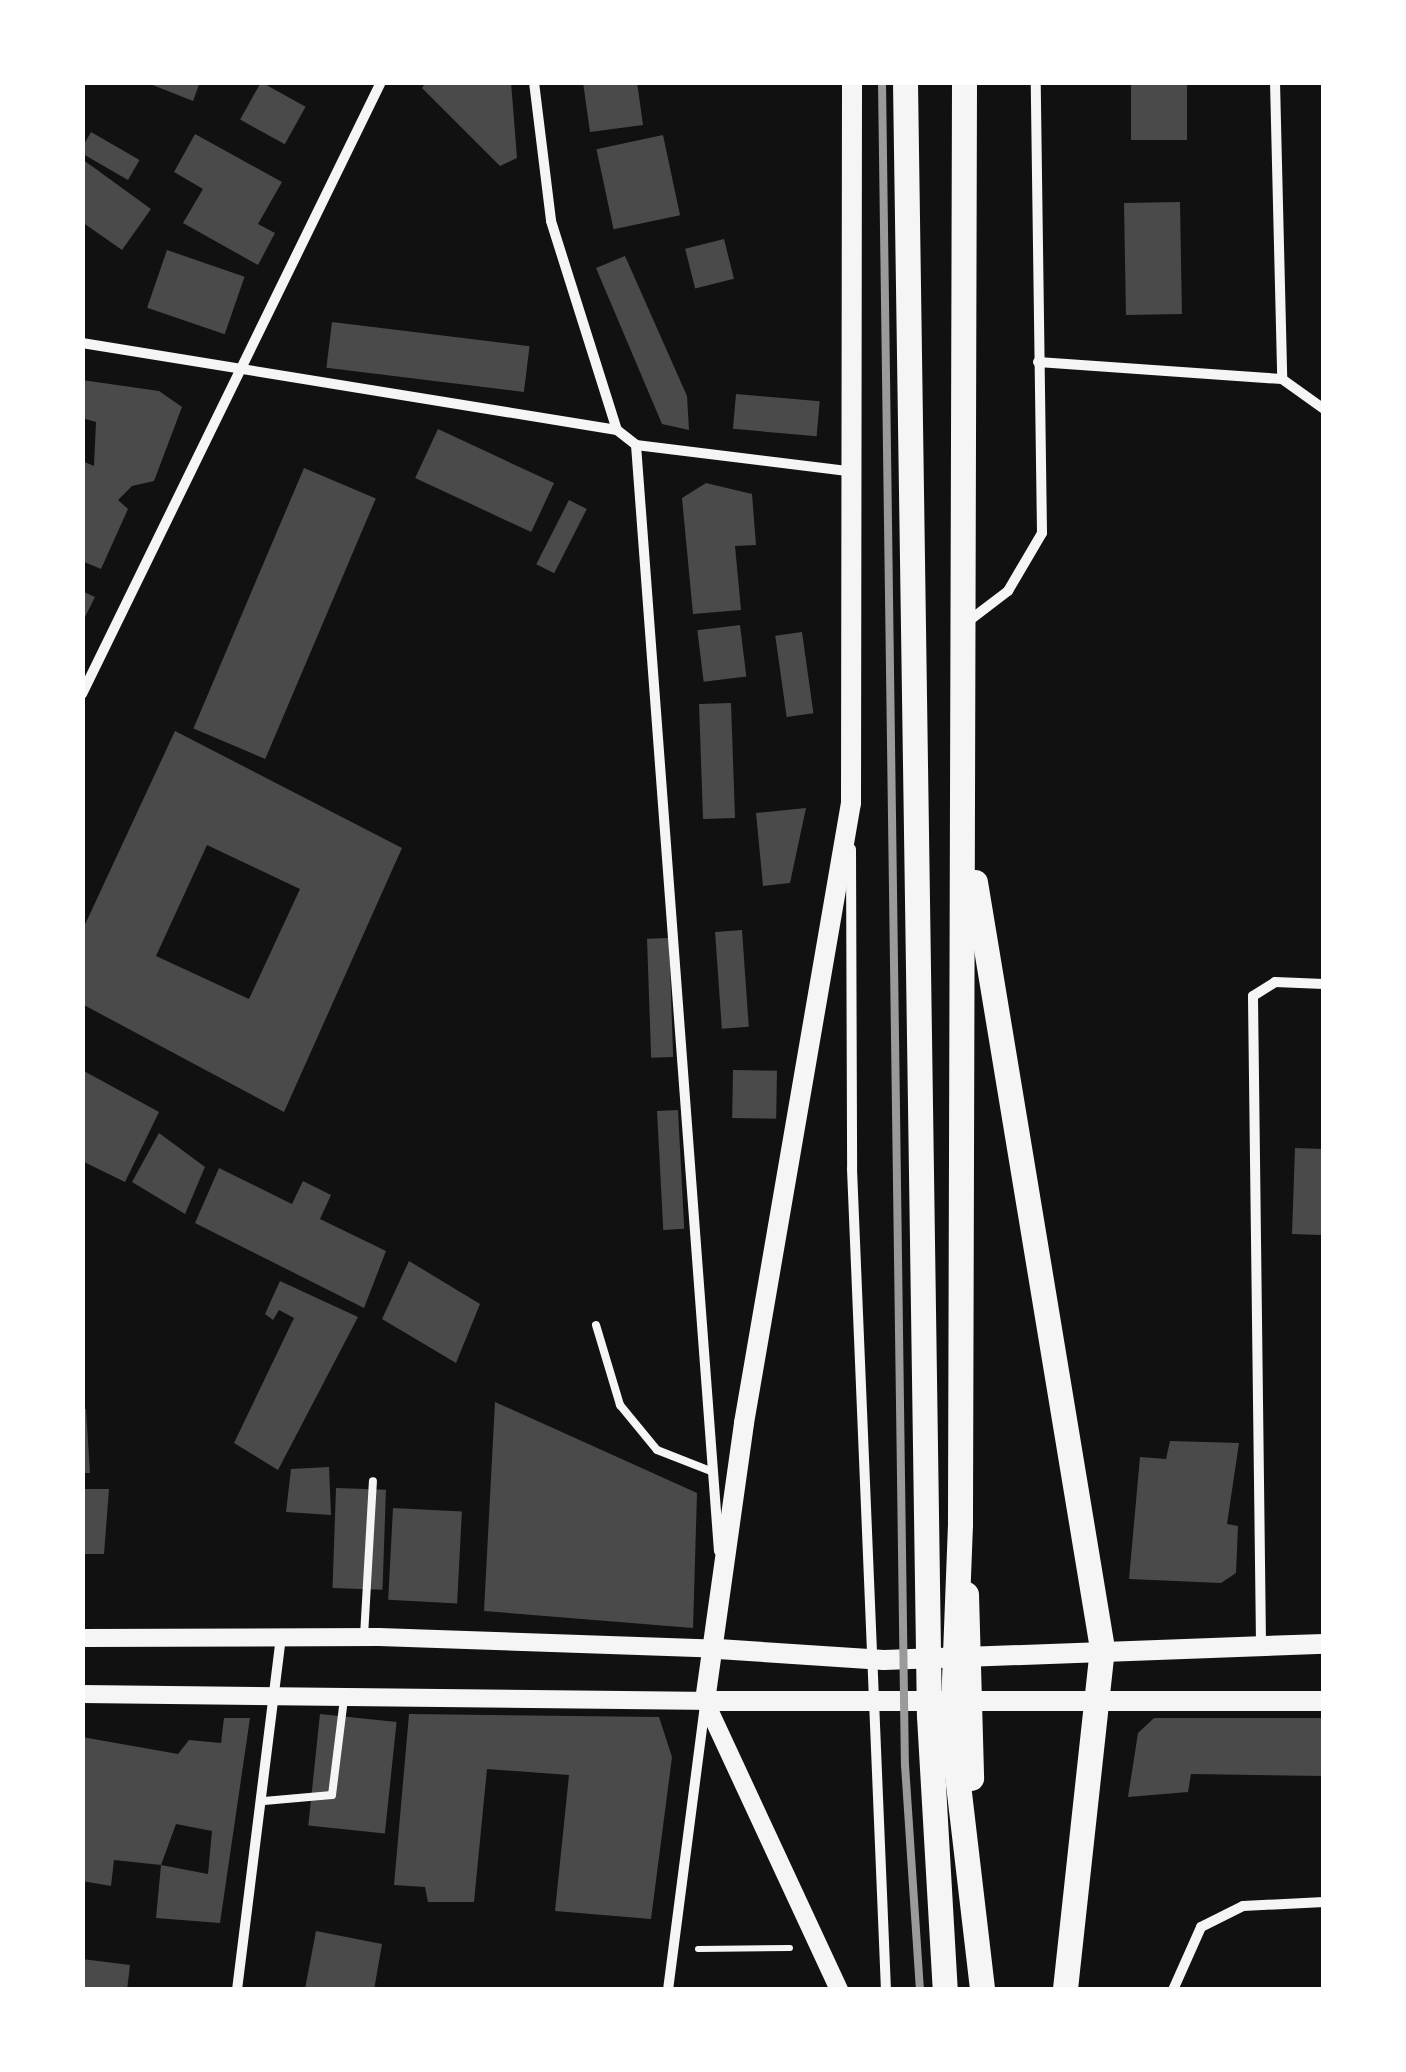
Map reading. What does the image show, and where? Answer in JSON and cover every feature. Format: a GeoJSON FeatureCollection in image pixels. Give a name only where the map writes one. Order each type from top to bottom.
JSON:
{"type":"FeatureCollection","features":[{"type":"Feature","properties":{"kind":"main road"},"geometry":{"type":"LineString","coordinates":[[852,82],[856,472],[851,804],[721,1579],[710,1701],[1324,1701]]}},
{"type":"Feature","properties":{"kind":"main road"},"geometry":{"type":"LineString","coordinates":[[906,82],[929,1716],[945,1990]]}},
{"type":"Feature","properties":{"kind":"main road"},"geometry":{"type":"LineString","coordinates":[[964,82],[960,1524],[952,1733],[968,1832],[982,1990]]}},
{"type":"Feature","properties":{"kind":"main road"},"geometry":{"type":"LineString","coordinates":[[963,811],[1102,1648],[1100,1699],[1065,1990]]}},
{"type":"Feature","properties":{"kind":"main road"},"geometry":{"type":"LineString","coordinates":[[714,1650],[884,1660],[1260,1642],[1324,1644]]}},
{"type":"Feature","properties":{"kind":"street"},"geometry":{"type":"LineString","coordinates":[[82,694],[381,82]]}},
{"type":"Feature","properties":{"kind":"street"},"geometry":{"type":"LineString","coordinates":[[534,82],[551,221],[617,430]]}},
{"type":"Feature","properties":{"kind":"street"},"geometry":{"type":"LineString","coordinates":[[965,624],[1008,592],[1042,533],[1036,82]]}},
{"type":"Feature","properties":{"kind":"street"},"geometry":{"type":"LineString","coordinates":[[1275,82],[1282,379]]}},
{"type":"Feature","properties":{"kind":"street"},"geometry":{"type":"LineString","coordinates":[[82,343],[617,430],[636,446],[856,472]]}},
{"type":"Feature","properties":{"kind":"street"},"geometry":{"type":"LineString","coordinates":[[1038,362],[1282,379],[1324,409]]}},
{"type":"Feature","properties":{"kind":"street"},"geometry":{"type":"LineString","coordinates":[[636,446],[721,1579]]}},
{"type":"Feature","properties":{"kind":"street"},"geometry":{"type":"LineString","coordinates":[[851,804],[852,1169],[886,1990]]}},
{"type":"Feature","properties":{"kind":"street"},"geometry":{"type":"LineString","coordinates":[[1260,1642],[1253,996],[1275,982],[1324,984]]}},
{"type":"Feature","properties":{"kind":"street"},"geometry":{"type":"LineString","coordinates":[[82,1638],[364,1638],[714,1650]]}},
{"type":"Feature","properties":{"kind":"street"},"geometry":{"type":"LineString","coordinates":[[237,1990],[278,1694],[281,1638]]}},
{"type":"Feature","properties":{"kind":"street"},"geometry":{"type":"LineString","coordinates":[[82,1694],[710,1701]]}},
{"type":"Feature","properties":{"kind":"street"},"geometry":{"type":"LineString","coordinates":[[710,1701],[838,1990]]}},
{"type":"Feature","properties":{"kind":"street"},"geometry":{"type":"LineString","coordinates":[[668,1990],[710,1701]]}},
{"type":"Feature","properties":{"kind":"street"},"geometry":{"type":"LineString","coordinates":[[1172,1990],[1201,1926],[1243,1906],[1324,1902]]}},
{"type":"Feature","properties":{"kind":"lane"},"geometry":{"type":"LineString","coordinates":[[596,1324],[620,1404],[657,1450],[713,1472]]}},
{"type":"Feature","properties":{"kind":"lane"},"geometry":{"type":"LineString","coordinates":[[364,1638],[372,1481]]}},
{"type":"Feature","properties":{"kind":"lane"},"geometry":{"type":"LineString","coordinates":[[264,1800],[332,1795],[344,1695]]}},
{"type":"Feature","properties":{"kind":"path"},"geometry":{"type":"LineString","coordinates":[[675,1949],[822,1948]]}},
{"type":"Feature","properties":{"kind":"building"},"geometry":{"type":"Polygon","coordinates":[[[145,82],[200,82],[193,101],[145,82]]]}},
{"type":"Feature","properties":{"kind":"building"},"geometry":{"type":"Polygon","coordinates":[[[261,82],[306,107],[285,144],[240,120],[261,82]]]}},
{"type":"Feature","properties":{"kind":"building"},"geometry":{"type":"Polygon","coordinates":[[[426,82],[511,82],[517,158],[500,166],[422,88],[426,82]]]}},
{"type":"Feature","properties":{"kind":"building"},"geometry":{"type":"Polygon","coordinates":[[[583,82],[637,82],[643,125],[590,132],[583,82]]]}},
{"type":"Feature","properties":{"kind":"building"},"geometry":{"type":"Polygon","coordinates":[[[1131,82],[1187,82],[1187,140],[1131,140],[1131,82]]]}},
{"type":"Feature","properties":{"kind":"building"},"geometry":{"type":"Polygon","coordinates":[[[91,132],[139,160],[128,180],[82,153],[91,132]]]}},
{"type":"Feature","properties":{"kind":"building"},"geometry":{"type":"Polygon","coordinates":[[[195,134],[282,182],[258,224],[275,233],[258,265],[183,223],[203,189],[174,172],[195,134]]]}},
{"type":"Feature","properties":{"kind":"building"},"geometry":{"type":"Polygon","coordinates":[[[663,135],[680,215],[614,229],[596,149],[663,135]]]}},
{"type":"Feature","properties":{"kind":"building"},"geometry":{"type":"Polygon","coordinates":[[[82,159],[151,209],[122,250],[82,222],[82,159]]]}},
{"type":"Feature","properties":{"kind":"building"},"geometry":{"type":"Polygon","coordinates":[[[1180,202],[1182,314],[1126,315],[1124,203],[1180,202]]]}},
{"type":"Feature","properties":{"kind":"building"},"geometry":{"type":"Polygon","coordinates":[[[724,239],[734,279],[695,288],[685,249],[724,239]]]}},
{"type":"Feature","properties":{"kind":"building"},"geometry":{"type":"Polygon","coordinates":[[[167,250],[245,277],[225,334],[147,308],[167,250]]]}},
{"type":"Feature","properties":{"kind":"building"},"geometry":{"type":"Polygon","coordinates":[[[625,256],[687,396],[689,430],[662,424],[596,268],[625,256]]]}},
{"type":"Feature","properties":{"kind":"building"},"geometry":{"type":"Polygon","coordinates":[[[332,322],[530,346],[524,392],[326,368],[332,322]]]}},
{"type":"Feature","properties":{"kind":"building"},"geometry":{"type":"Polygon","coordinates":[[[82,380],[159,391],[182,407],[154,481],[132,486],[118,500],[128,509],[101,569],[82,561],[82,461],[94,466],[96,422],[82,418],[82,380]]]}},
{"type":"Feature","properties":{"kind":"building"},"geometry":{"type":"Polygon","coordinates":[[[736,394],[820,401],[817,436],[733,429],[736,394]]]}},
{"type":"Feature","properties":{"kind":"building"},"geometry":{"type":"Polygon","coordinates":[[[438,429],[554,483],[531,532],[415,478],[438,429]]]}},
{"type":"Feature","properties":{"kind":"building"},"geometry":{"type":"Polygon","coordinates":[[[304,468],[376,498],[265,759],[193,729],[304,468]]]}},
{"type":"Feature","properties":{"kind":"building"},"geometry":{"type":"Polygon","coordinates":[[[706,483],[752,494],[756,545],[735,546],[741,610],[693,614],[682,498],[706,483]]]}},
{"type":"Feature","properties":{"kind":"building"},"geometry":{"type":"Polygon","coordinates":[[[569,500],[587,509],[554,573],[536,564],[569,500]]]}},
{"type":"Feature","properties":{"kind":"building"},"geometry":{"type":"Polygon","coordinates":[[[82,591],[95,597],[82,623],[82,591]]]}},
{"type":"Feature","properties":{"kind":"building"},"geometry":{"type":"Polygon","coordinates":[[[740,625],[746,677],[704,682],[697,630],[740,625]]]}},
{"type":"Feature","properties":{"kind":"building"},"geometry":{"type":"Polygon","coordinates":[[[802,632],[813,713],[787,717],[775,636],[802,632]]]}},
{"type":"Feature","properties":{"kind":"building"},"geometry":{"type":"Polygon","coordinates":[[[731,703],[735,818],[703,819],[699,704],[731,703]]]}},
{"type":"Feature","properties":{"kind":"building"},"geometry":{"type":"Polygon","coordinates":[[[175,731],[402,848],[284,1112],[82,1004],[82,931],[175,731]],[[207,845],[156,956],[249,999],[300,889],[207,845]]]}},
{"type":"Feature","properties":{"kind":"building"},"geometry":{"type":"Polygon","coordinates":[[[806,808],[790,883],[763,886],[756,813],[806,808]]]}},
{"type":"Feature","properties":{"kind":"building"},"geometry":{"type":"Polygon","coordinates":[[[742,930],[749,1027],[722,1029],[715,932],[742,930]]]}},
{"type":"Feature","properties":{"kind":"building"},"geometry":{"type":"Polygon","coordinates":[[[669,938],[673,1057],[651,1058],[647,939],[669,938]]]}},
{"type":"Feature","properties":{"kind":"building"},"geometry":{"type":"Polygon","coordinates":[[[82,1070],[159,1112],[125,1182],[82,1161],[82,1070]]]}},
{"type":"Feature","properties":{"kind":"building"},"geometry":{"type":"Polygon","coordinates":[[[733,1070],[777,1071],[776,1119],[732,1118],[733,1070]]]}},
{"type":"Feature","properties":{"kind":"building"},"geometry":{"type":"Polygon","coordinates":[[[678,1110],[684,1229],[663,1230],[657,1111],[678,1110]]]}},
{"type":"Feature","properties":{"kind":"building"},"geometry":{"type":"Polygon","coordinates":[[[159,1133],[205,1167],[185,1214],[132,1182],[159,1133]]]}},
{"type":"Feature","properties":{"kind":"building"},"geometry":{"type":"Polygon","coordinates":[[[1295,1148],[1324,1149],[1321,1235],[1292,1234],[1295,1148]]]}},
{"type":"Feature","properties":{"kind":"building"},"geometry":{"type":"Polygon","coordinates":[[[219,1168],[292,1204],[303,1181],[331,1195],[320,1219],[386,1251],[364,1308],[195,1223],[219,1168]]]}},
{"type":"Feature","properties":{"kind":"building"},"geometry":{"type":"Polygon","coordinates":[[[409,1261],[480,1304],[456,1363],[382,1319],[409,1261]]]}},
{"type":"Feature","properties":{"kind":"building"},"geometry":{"type":"Polygon","coordinates":[[[280,1281],[358,1317],[278,1470],[234,1443],[294,1318],[279,1310],[273,1320],[265,1314],[280,1281]]]}},
{"type":"Feature","properties":{"kind":"building"},"geometry":{"type":"Polygon","coordinates":[[[495,1402],[697,1493],[693,1628],[484,1611],[495,1402]]]}},
{"type":"Feature","properties":{"kind":"building"},"geometry":{"type":"Polygon","coordinates":[[[82,1409],[86,1409],[90,1473],[82,1473],[82,1409]]]}},
{"type":"Feature","properties":{"kind":"building"},"geometry":{"type":"Polygon","coordinates":[[[1170,1441],[1239,1443],[1227,1524],[1238,1526],[1236,1573],[1221,1583],[1129,1579],[1140,1457],[1166,1459],[1170,1441]]]}},
{"type":"Feature","properties":{"kind":"building"},"geometry":{"type":"Polygon","coordinates":[[[329,1467],[331,1515],[286,1512],[291,1469],[329,1467]]]}},
{"type":"Feature","properties":{"kind":"building"},"geometry":{"type":"Polygon","coordinates":[[[336,1488],[386,1490],[382,1590],[333,1588],[336,1488]]]}},
{"type":"Feature","properties":{"kind":"building"},"geometry":{"type":"Polygon","coordinates":[[[82,1489],[109,1489],[104,1554],[82,1554],[82,1489]]]}},
{"type":"Feature","properties":{"kind":"building"},"geometry":{"type":"Polygon","coordinates":[[[393,1508],[462,1512],[457,1603],[388,1600],[393,1508]]]}},
{"type":"Feature","properties":{"kind":"building"},"geometry":{"type":"Polygon","coordinates":[[[320,1714],[397,1722],[385,1833],[308,1825],[320,1714]]]}},
{"type":"Feature","properties":{"kind":"building"},"geometry":{"type":"Polygon","coordinates":[[[409,1714],[659,1717],[672,1757],[651,1919],[555,1911],[569,1775],[487,1769],[474,1902],[428,1902],[425,1887],[394,1885],[409,1714]]]}},
{"type":"Feature","properties":{"kind":"building"},"geometry":{"type":"Polygon","coordinates":[[[224,1718],[250,1718],[220,1923],[156,1918],[161,1865],[114,1860],[111,1886],[82,1881],[82,1737],[178,1754],[189,1740],[221,1743],[224,1718]],[[176,1824],[161,1865],[208,1874],[212,1831],[176,1824]]]}},
{"type":"Feature","properties":{"kind":"building"},"geometry":{"type":"Polygon","coordinates":[[[1154,1718],[1324,1718],[1324,1776],[1191,1774],[1188,1792],[1128,1797],[1138,1733],[1154,1718]]]}},
{"type":"Feature","properties":{"kind":"building"},"geometry":{"type":"Polygon","coordinates":[[[316,1931],[382,1944],[374,1990],[305,1989],[316,1931]]]}},
{"type":"Feature","properties":{"kind":"building"},"geometry":{"type":"Polygon","coordinates":[[[82,1959],[130,1965],[127,1990],[82,1990],[82,1959]]]}},
{"type":"Feature","properties":{"kind":"railway"},"geometry":{"type":"LineString","coordinates":[[882,82],[905,1765],[920,1990]]}}]}
